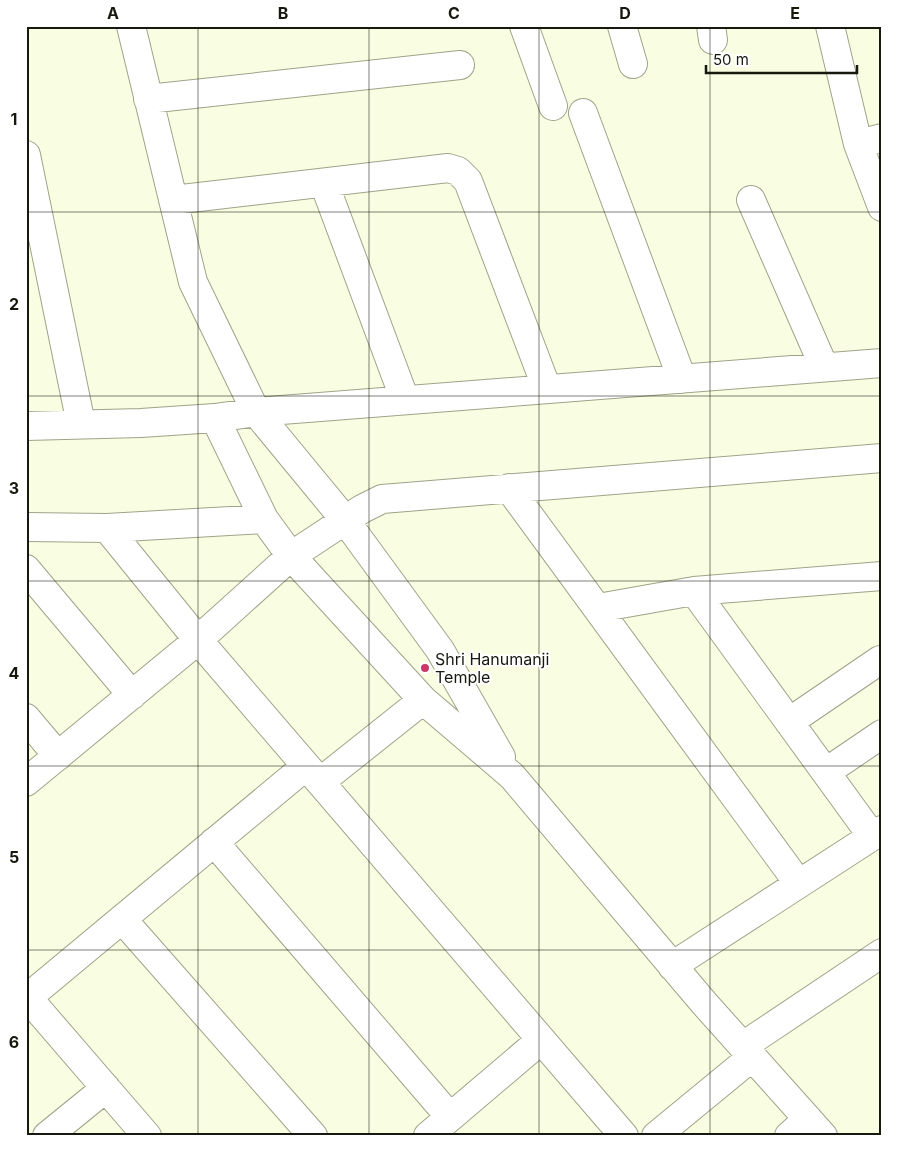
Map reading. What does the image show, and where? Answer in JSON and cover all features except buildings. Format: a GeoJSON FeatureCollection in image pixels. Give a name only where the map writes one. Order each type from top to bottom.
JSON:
{"type":"FeatureCollection","features":[{"type":"Feature","properties":{"kind":"street"},"geometry":{"type":"LineString","coordinates":[[131,26],[193,282],[256,412],[345,520],[440,650],[512,776]]}},
{"type":"Feature","properties":{"kind":"street"},"geometry":{"type":"LineString","coordinates":[[524,26],[553,106]]}},
{"type":"Feature","properties":{"kind":"street"},"geometry":{"type":"LineString","coordinates":[[622,26],[633,64]]}},
{"type":"Feature","properties":{"kind":"street"},"geometry":{"type":"LineString","coordinates":[[830,26],[870,141],[882,206]]}},
{"type":"Feature","properties":{"kind":"street"},"geometry":{"type":"LineString","coordinates":[[148,99],[460,65]]}},
{"type":"Feature","properties":{"kind":"street"},"geometry":{"type":"LineString","coordinates":[[583,113],[682,378]]}},
{"type":"Feature","properties":{"kind":"street"},"geometry":{"type":"LineString","coordinates":[[26,154],[81,424]]}},
{"type":"Feature","properties":{"kind":"street"},"geometry":{"type":"LineString","coordinates":[[173,200],[448,168],[458,172],[468,182],[547,389]]}},
{"type":"Feature","properties":{"kind":"street"},"geometry":{"type":"LineString","coordinates":[[324,183],[405,400]]}},
{"type":"Feature","properties":{"kind":"street"},"geometry":{"type":"LineString","coordinates":[[751,200],[824,367]]}},
{"type":"Feature","properties":{"kind":"street"},"geometry":{"type":"LineString","coordinates":[[26,426],[140,423],[215,418],[256,412],[882,363]]}},
{"type":"Feature","properties":{"kind":"street"},"geometry":{"type":"LineString","coordinates":[[215,418],[264,519],[291,556],[423,700],[512,776],[672,966],[747,1051],[807,1130]]}},
{"type":"Feature","properties":{"kind":"street"},"geometry":{"type":"LineString","coordinates":[[26,782],[198,640],[291,556],[345,520],[382,499],[882,458]]}},
{"type":"Feature","properties":{"kind":"street"},"geometry":{"type":"LineString","coordinates":[[509,488],[799,884]]}},
{"type":"Feature","properties":{"kind":"street"},"geometry":{"type":"LineString","coordinates":[[26,527],[107,528],[264,519]]}},
{"type":"Feature","properties":{"kind":"street"},"geometry":{"type":"LineString","coordinates":[[107,528],[198,640],[624,1136]]}},
{"type":"Feature","properties":{"kind":"street"},"geometry":{"type":"LineString","coordinates":[[26,569],[132,695]]}},
{"type":"Feature","properties":{"kind":"street"},"geometry":{"type":"LineString","coordinates":[[598,608],[694,591],[882,576]]}},
{"type":"Feature","properties":{"kind":"street"},"geometry":{"type":"LineString","coordinates":[[672,966],[877,833],[826,772],[694,591]]}},
{"type":"Feature","properties":{"kind":"street"},"geometry":{"type":"LineString","coordinates":[[789,722],[880,660]]}},
{"type":"Feature","properties":{"kind":"street"},"geometry":{"type":"LineString","coordinates":[[147,1136],[27,998],[214,842],[423,700]]}},
{"type":"Feature","properties":{"kind":"street"},"geometry":{"type":"LineString","coordinates":[[26,718],[58,756]]}},
{"type":"Feature","properties":{"kind":"street"},"geometry":{"type":"LineString","coordinates":[[826,772],[882,734]]}},
{"type":"Feature","properties":{"kind":"street"},"geometry":{"type":"LineString","coordinates":[[214,842],[450,1117]]}},
{"type":"Feature","properties":{"kind":"street"},"geometry":{"type":"LineString","coordinates":[[122,919],[313,1136]]}},
{"type":"Feature","properties":{"kind":"street"},"geometry":{"type":"LineString","coordinates":[[656,1136],[747,1051],[882,953]]}},
{"type":"Feature","properties":{"kind":"street"},"geometry":{"type":"LineString","coordinates":[[428,1136],[541,1040]]}},
{"type":"Feature","properties":{"kind":"street"},"geometry":{"type":"LineString","coordinates":[[47,1136],[106,1088]]}},
{"type":"Feature","properties":{"kind":"place","name":"Shri Hanumanji Temple"},"geometry":{"type":"Point","coordinates":[425,668]}}]}
